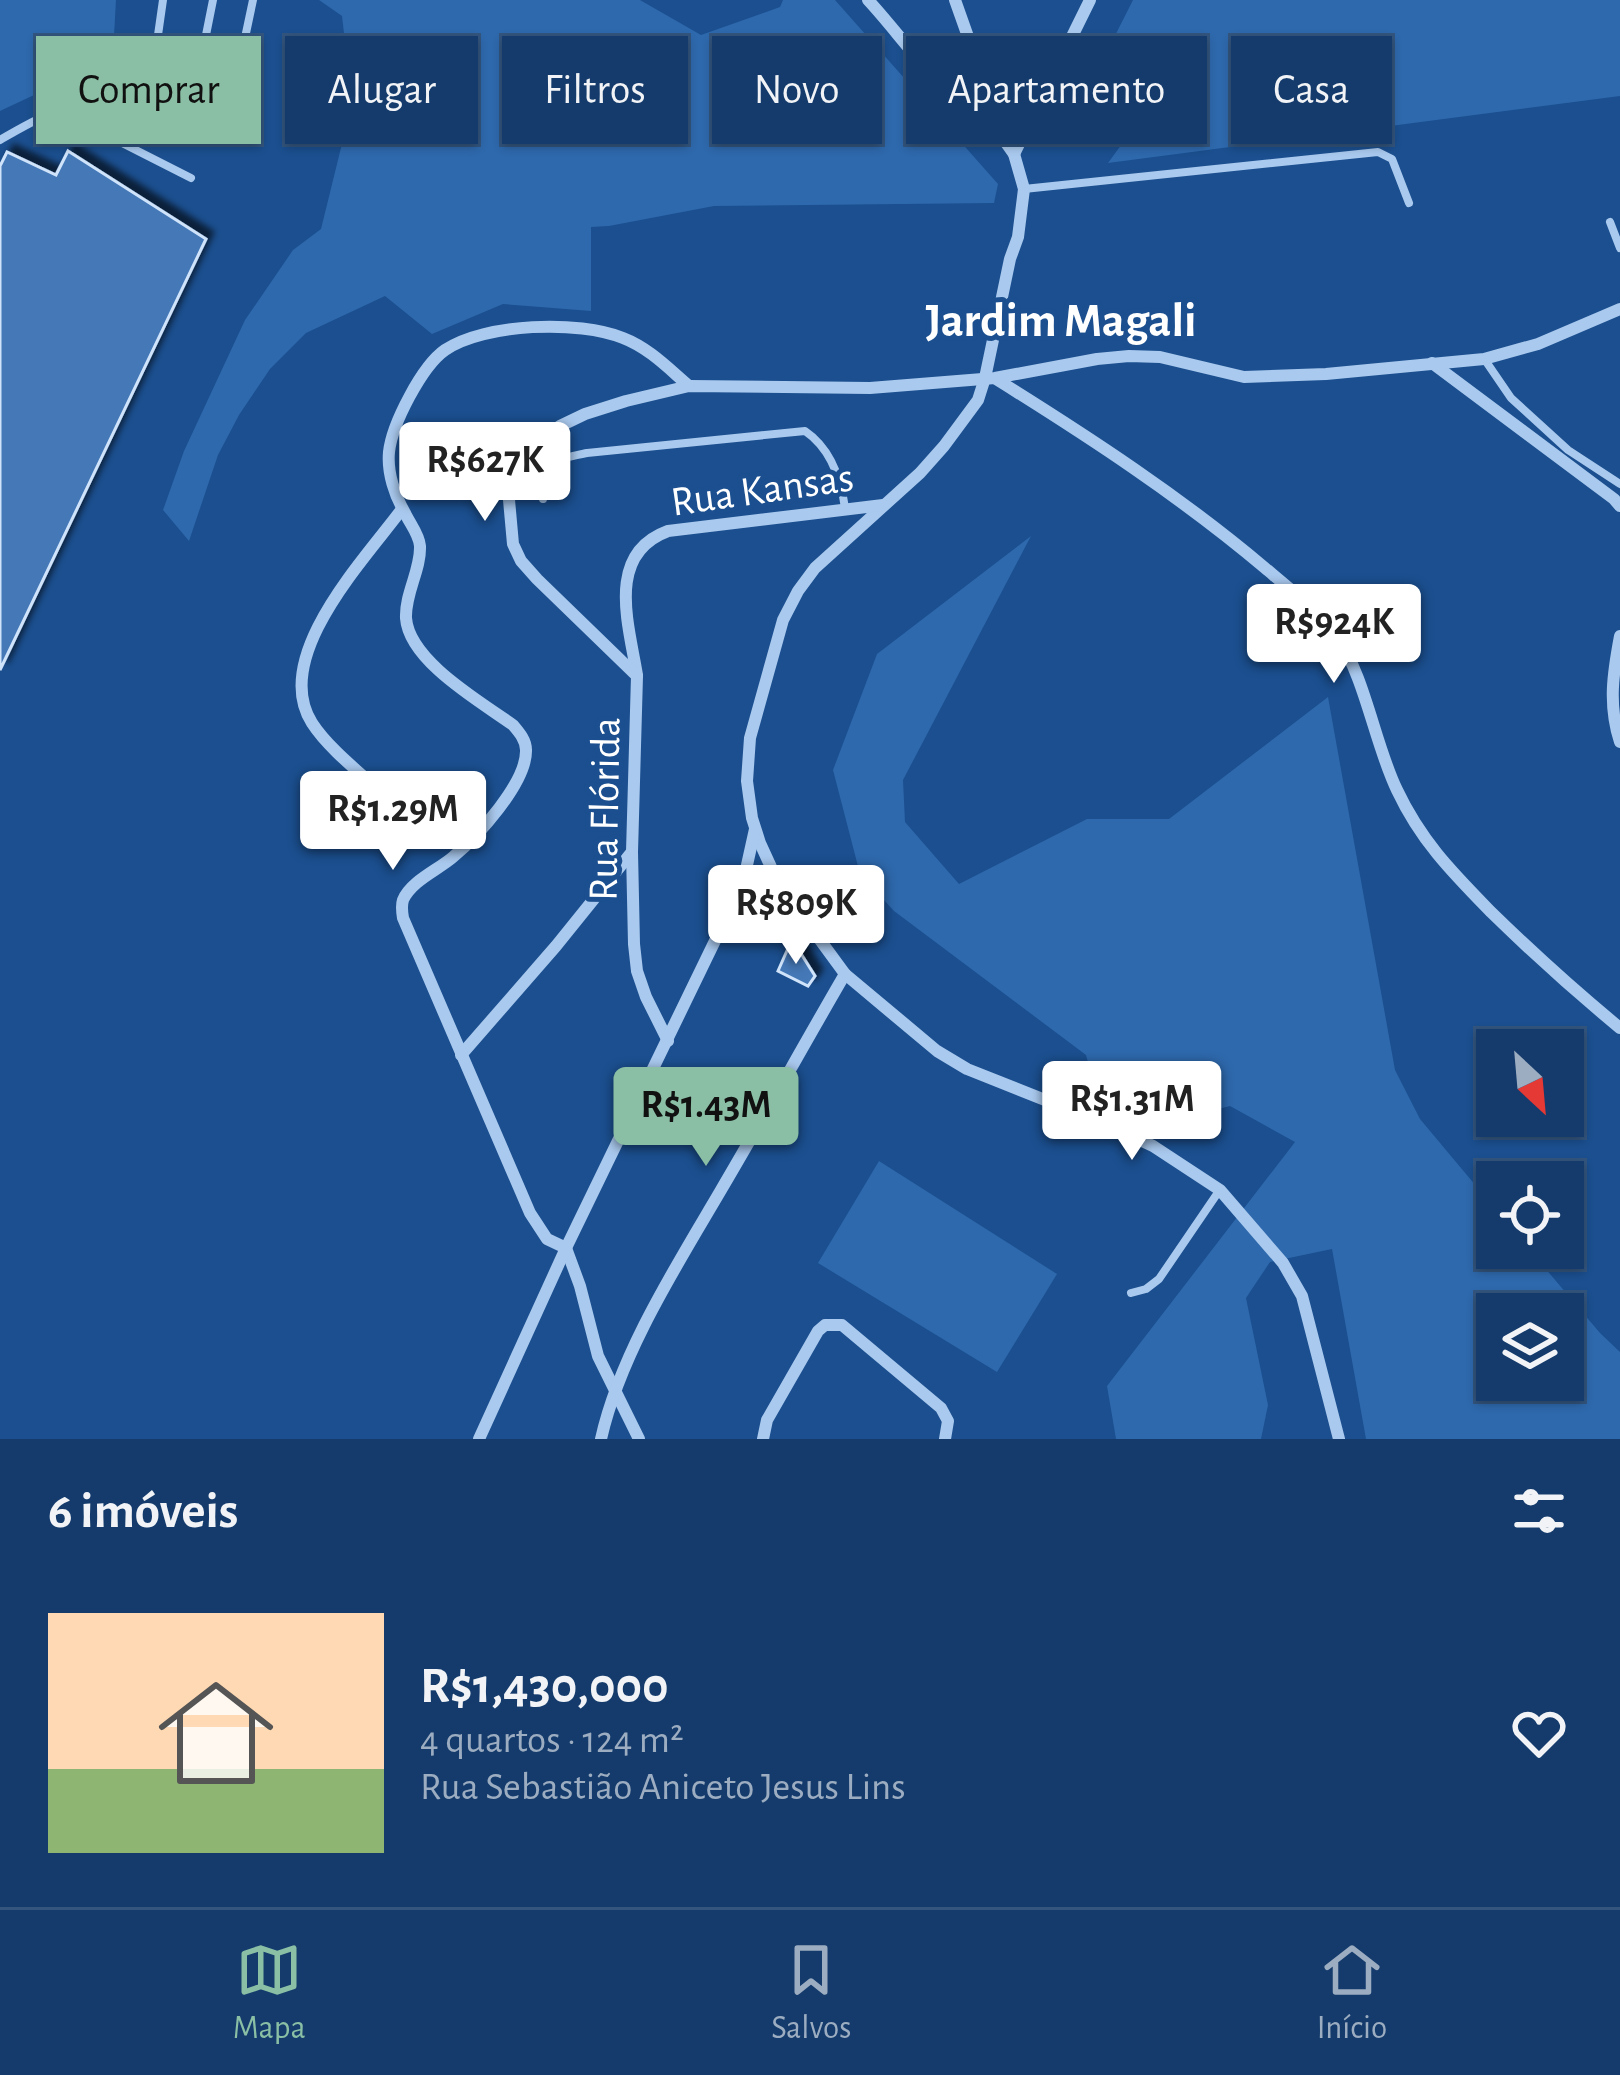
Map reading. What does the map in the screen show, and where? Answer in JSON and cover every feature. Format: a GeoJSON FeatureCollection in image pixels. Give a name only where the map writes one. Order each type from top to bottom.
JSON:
{"type":"FeatureCollection","features":[{"type":"Feature","properties":{"kind":"street"},"geometry":{"type":"LineString","coordinates":[[868,0],[906,46]]}},
{"type":"Feature","properties":{"kind":"street"},"geometry":{"type":"LineString","coordinates":[[955,0],[968,36]]}},
{"type":"Feature","properties":{"kind":"street"},"geometry":{"type":"LineString","coordinates":[[1014,154],[1090,0]]}},
{"type":"Feature","properties":{"kind":"street"},"geometry":{"type":"LineString","coordinates":[[1007,144],[1024,189],[990,378],[944,446],[815,568],[798,591],[783,620],[751,738],[747,781],[755,828],[790,899],[845,974],[937,1052],[967,1069],[1153,1146],[1220,1190],[1293,1276],[1340,1439]]}},
{"type":"Feature","properties":{"kind":"street","name":"Rua Flórida"},"geometry":{"type":"LineString","coordinates":[[668,1041],[638,970],[632,852],[637,676],[536,579],[513,544],[509,500],[518,472],[529,453],[560,426],[626,400],[689,386],[833,390],[990,378],[1130,356],[1160,357],[1244,376],[1325,374],[1484,358],[1538,344],[1620,310]]}},
{"type":"Feature","properties":{"kind":"street"},"geometry":{"type":"LineString","coordinates":[[566,1248],[553,1244],[538,1230],[403,919],[401,905],[412,888],[489,823],[513,787],[526,750],[513,725],[452,680],[423,655],[412,638],[406,618],[420,544],[391,479],[390,444],[436,356],[450,346],[511,329],[588,328],[622,337],[652,354],[689,386]]}},
{"type":"Feature","properties":{"kind":"street"},"geometry":{"type":"LineString","coordinates":[[1432,363],[1620,506]]}},
{"type":"Feature","properties":{"kind":"street"},"geometry":{"type":"LineString","coordinates":[[990,378],[1099,443],[1230,539],[1335,634],[1356,676],[1395,787],[1435,854],[1544,964],[1620,1028]]}},
{"type":"Feature","properties":{"kind":"street","name":"Rua Kansas"},"geometry":{"type":"LineString","coordinates":[[637,676],[626,583],[645,542],[668,531],[885,505]]}},
{"type":"Feature","properties":{"kind":"street"},"geometry":{"type":"LineString","coordinates":[[393,802],[313,725],[303,685],[305,657],[317,626],[402,509]]}},
{"type":"Feature","properties":{"kind":"street"},"geometry":{"type":"LineString","coordinates":[[1620,635],[1611,681],[1620,742]]}},
{"type":"Feature","properties":{"kind":"street"},"geometry":{"type":"LineString","coordinates":[[479,1439],[743,883],[755,828]]}},
{"type":"Feature","properties":{"kind":"street"},"geometry":{"type":"LineString","coordinates":[[461,1055],[632,852]]}},
{"type":"Feature","properties":{"kind":"street"},"geometry":{"type":"LineString","coordinates":[[743,883],[771,867]]}},
{"type":"Feature","properties":{"kind":"street"},"geometry":{"type":"LineString","coordinates":[[601,1439],[614,1389],[690,1243],[845,974]]}},
{"type":"Feature","properties":{"kind":"street"},"geometry":{"type":"LineString","coordinates":[[566,1248],[598,1356],[639,1439]]}},
{"type":"Feature","properties":{"kind":"street"},"geometry":{"type":"LineString","coordinates":[[763,1439],[766,1420],[818,1331],[833,1323],[842,1325],[941,1408],[948,1421],[945,1439]]}},
{"type":"Feature","properties":{"kind":"lane"},"geometry":{"type":"LineString","coordinates":[[158,36],[163,0]]}},
{"type":"Feature","properties":{"kind":"lane"},"geometry":{"type":"LineString","coordinates":[[206,36],[213,0]]}},
{"type":"Feature","properties":{"kind":"lane"},"geometry":{"type":"LineString","coordinates":[[246,36],[253,0]]}},
{"type":"Feature","properties":{"kind":"lane"},"geometry":{"type":"LineString","coordinates":[[0,140],[36,122]]}},
{"type":"Feature","properties":{"kind":"lane"},"geometry":{"type":"LineString","coordinates":[[124,144],[191,178]]}},
{"type":"Feature","properties":{"kind":"lane"},"geometry":{"type":"LineString","coordinates":[[1024,189],[1378,152],[1392,158],[1409,203]]}},
{"type":"Feature","properties":{"kind":"lane"},"geometry":{"type":"LineString","coordinates":[[1610,222],[1620,248]]}},
{"type":"Feature","properties":{"kind":"lane"},"geometry":{"type":"LineString","coordinates":[[1484,358],[1511,398],[1568,450],[1620,484]]}},
{"type":"Feature","properties":{"kind":"lane"},"geometry":{"type":"LineString","coordinates":[[543,499],[542,478],[560,459],[805,431],[817,439],[836,468],[845,510]]}},
{"type":"Feature","properties":{"kind":"lane"},"geometry":{"type":"LineString","coordinates":[[1131,1293],[1159,1279],[1220,1190]]}},
{"type":"Feature","properties":{"kind":"shaded area"},"geometry":{"type":"Polygon","coordinates":[[[0,0],[116,0],[114,36],[36,36],[36,94],[0,111],[0,0]]]}},
{"type":"Feature","properties":{"kind":"shaded area"},"geometry":{"type":"Polygon","coordinates":[[[319,0],[640,0],[701,35],[780,7],[783,0],[835,0],[867,36],[712,36],[712,144],[882,144],[882,53],[906,80],[906,144],[963,144],[998,184],[994,203],[714,206],[591,227],[591,311],[503,304],[432,334],[385,296],[306,333],[270,369],[218,455],[189,541],[163,510],[184,451],[245,320],[293,250],[321,229],[342,144],[478,144],[478,36],[344,36],[342,16],[319,0]]]}},
{"type":"Feature","properties":{"kind":"shaded area"},"geometry":{"type":"Polygon","coordinates":[[[1133,0],[1620,0],[1620,96],[1392,126],[1392,36],[1231,36],[1231,144],[1253,144],[1108,163],[1122,144],[1207,144],[1207,36],[1115,36],[1133,0]]]}},
{"type":"Feature","properties":{"kind":"shaded area"},"geometry":{"type":"Polygon","coordinates":[[[1031,536],[903,780],[905,822],[959,884],[1087,819],[1169,819],[1328,697],[1395,1070],[1420,1119],[1476,1186],[1476,1269],[1546,1269],[1566,1293],[1476,1293],[1476,1401],[1584,1401],[1584,1314],[1620,1352],[1620,1439],[1366,1439],[1332,1249],[1270,1262],[1246,1298],[1268,1405],[1261,1439],[1116,1439],[1107,1386],[1295,1142],[1230,1106],[1175,1120],[1098,1099],[1086,1055],[894,911],[860,874],[833,770],[877,654],[1031,536]]]}},
{"type":"Feature","properties":{"kind":"shaded area"},"geometry":{"type":"Polygon","coordinates":[[[879,1161],[1057,1274],[997,1372],[818,1263],[879,1161]]]}},
{"type":"Feature","properties":{"kind":"building"},"geometry":{"type":"Polygon","coordinates":[[[68,151],[206,239],[0,670],[0,166],[7,152],[56,175],[68,151]]]}},
{"type":"Feature","properties":{"kind":"building"},"geometry":{"type":"Polygon","coordinates":[[[790,944],[815,976],[808,986],[778,971],[790,944]]]}},
{"type":"Feature","properties":{"kind":"district","name":"Jardim Magali"},"geometry":{"type":"Point","coordinates":[1061,319]}}]}
